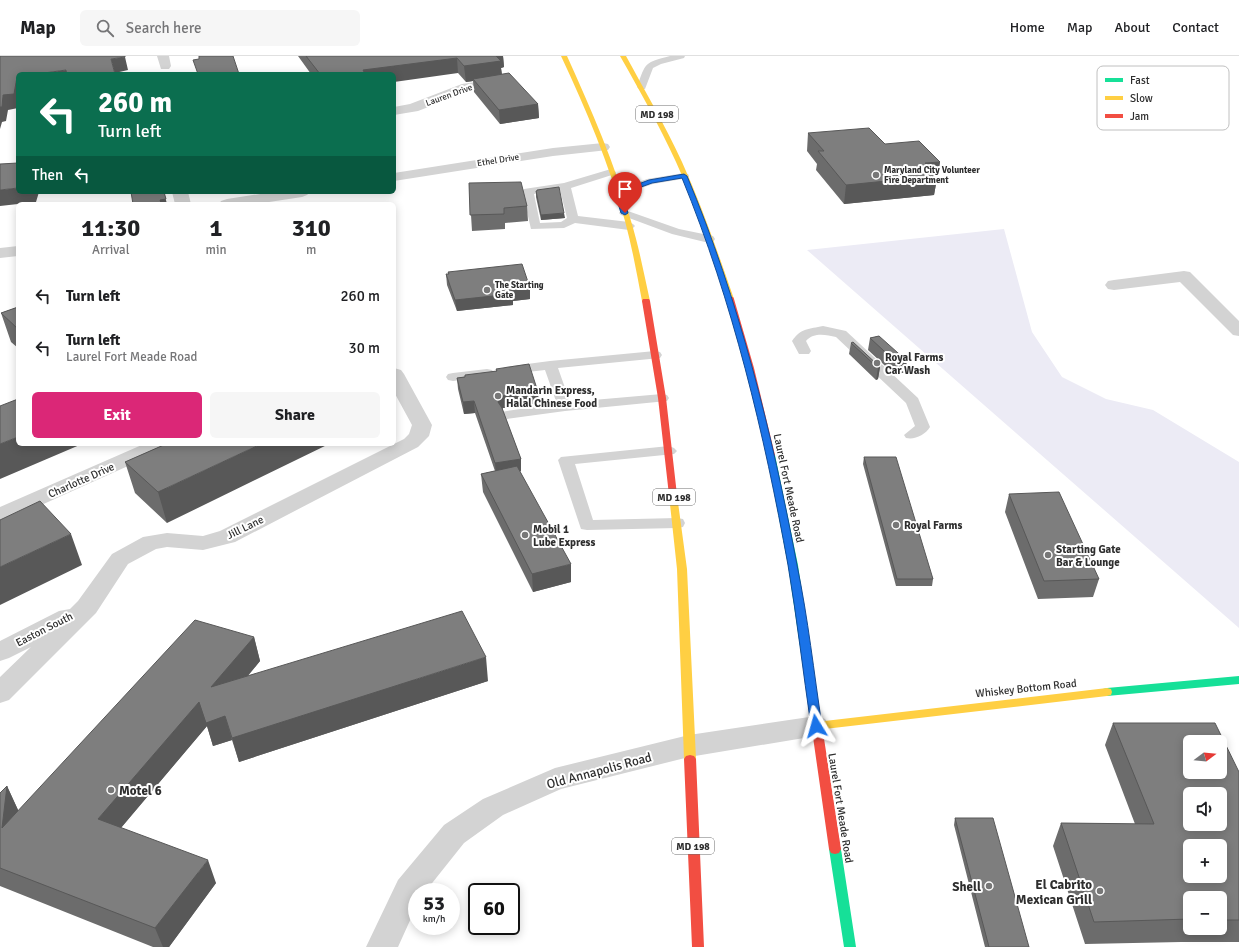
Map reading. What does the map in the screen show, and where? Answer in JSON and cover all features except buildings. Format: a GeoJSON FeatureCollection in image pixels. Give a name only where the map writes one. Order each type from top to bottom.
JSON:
{"type":"FeatureCollection","features":[{"type":"Feature","properties":{"kind":"main road","name":"MD 198"},"geometry":{"type":"LineString","coordinates":[[564,56],[584,98],[603,147],[629,226],[649,315],[662,398],[682,569],[698,947]]}},
{"type":"Feature","properties":{"kind":"main road","name":"Laurel Fort Meade Road"},"geometry":{"type":"LineString","coordinates":[[623,56],[642,87],[669,140],[709,239],[733,310],[764,426],[793,566],[850,947]]}},
{"type":"Feature","properties":{"kind":"main road","name":"Whiskey Bottom Road"},"geometry":{"type":"LineString","coordinates":[[816,726],[1056,697],[1239,680]]}},
{"type":"Feature","properties":{"kind":"street","name":"Lauren Drive"},"geometry":{"type":"LineString","coordinates":[[396,111],[413,108],[466,87],[504,82]]}},
{"type":"Feature","properties":{"kind":"street","name":"Ethel Drive"},"geometry":{"type":"LineString","coordinates":[[396,177],[553,152],[603,147]]}},
{"type":"Feature","properties":{"kind":"street"},"geometry":{"type":"LineString","coordinates":[[240,202],[290,194]]}},
{"type":"Feature","properties":{"kind":"street"},"geometry":{"type":"LineString","coordinates":[[0,253],[16,251]]}},
{"type":"Feature","properties":{"kind":"street"},"geometry":{"type":"LineString","coordinates":[[1114,285],[1184,276],[1239,331]]}},
{"type":"Feature","properties":{"kind":"street","name":"Jill Lane"},"geometry":{"type":"LineString","coordinates":[[0,693],[87,607],[120,559],[133,551],[151,542],[168,540],[203,542],[227,537],[411,443],[419,436],[422,425],[396,378]]}},
{"type":"Feature","properties":{"kind":"street","name":"Charlotte Drive"},"geometry":{"type":"LineString","coordinates":[[0,515],[156,446]]}},
{"type":"Feature","properties":{"kind":"street","name":"Easton South"},"geometry":{"type":"LineString","coordinates":[[0,652],[87,607]]}},
{"type":"Feature","properties":{"kind":"street","name":"Old Annapolis Road"},"geometry":{"type":"LineString","coordinates":[[382,947],[409,890],[454,834],[493,807],[555,779],[689,746],[816,726]]}},
{"type":"Feature","properties":{"kind":"lane"},"geometry":{"type":"LineString","coordinates":[[642,87],[649,67],[658,62],[681,56]]}},
{"type":"Feature","properties":{"kind":"lane"},"geometry":{"type":"LineString","coordinates":[[611,172],[565,186],[528,191],[535,227],[564,225],[573,219],[629,226]]}},
{"type":"Feature","properties":{"kind":"lane"},"geometry":{"type":"LineString","coordinates":[[618,193],[651,181],[684,176]]}},
{"type":"Feature","properties":{"kind":"lane"},"geometry":{"type":"LineString","coordinates":[[565,186],[573,219]]}},
{"type":"Feature","properties":{"kind":"lane"},"geometry":{"type":"LineString","coordinates":[[625,213],[676,232],[709,239]]}},
{"type":"Feature","properties":{"kind":"lane"},"geometry":{"type":"LineString","coordinates":[[804,351],[799,342],[805,334],[823,330],[841,334],[913,401],[923,428],[911,435]]}},
{"type":"Feature","properties":{"kind":"lane"},"geometry":{"type":"LineString","coordinates":[[453,377],[550,365],[655,355]]}},
{"type":"Feature","properties":{"kind":"lane"},"geometry":{"type":"LineString","coordinates":[[550,365],[565,407]]}},
{"type":"Feature","properties":{"kind":"lane"},"geometry":{"type":"LineString","coordinates":[[507,415],[565,407],[662,398]]}},
{"type":"Feature","properties":{"kind":"lane"},"geometry":{"type":"LineString","coordinates":[[669,451],[566,460],[587,525],[677,523]]}},
{"type":"Feature","properties":{"kind":"shaded area"},"geometry":{"type":"Polygon","coordinates":[[[1004,229],[1032,332],[1062,377],[1106,399],[1153,410],[1239,462],[1239,628],[807,250],[1004,229]]]}},
{"type":"Feature","properties":{"kind":"traffic: fast"},"geometry":{"type":"LineString","coordinates":[[771,455],[793,565],[808,667]]}},
{"type":"Feature","properties":{"kind":"traffic: fast"},"geometry":{"type":"LineString","coordinates":[[1107,692],[1239,680]]}},
{"type":"Feature","properties":{"kind":"traffic: fast"},"geometry":{"type":"LineString","coordinates":[[835,849],[850,947]]}},
{"type":"Feature","properties":{"kind":"traffic: slow"},"geometry":{"type":"LineString","coordinates":[[564,56],[591,116],[607,158],[631,231],[646,301]]}},
{"type":"Feature","properties":{"kind":"traffic: slow"},"geometry":{"type":"LineString","coordinates":[[623,56],[648,100],[678,160],[703,221],[730,299]]}},
{"type":"Feature","properties":{"kind":"traffic: slow"},"geometry":{"type":"LineString","coordinates":[[673,495],[682,569],[690,759]]}},
{"type":"Feature","properties":{"kind":"traffic: slow"},"geometry":{"type":"LineString","coordinates":[[816,726],[1107,692]]}},
{"type":"Feature","properties":{"kind":"traffic: jam"},"geometry":{"type":"LineString","coordinates":[[730,299],[750,368],[771,455]]}},
{"type":"Feature","properties":{"kind":"traffic: jam"},"geometry":{"type":"LineString","coordinates":[[646,301],[662,398],[673,495]]}},
{"type":"Feature","properties":{"kind":"traffic: jam"},"geometry":{"type":"LineString","coordinates":[[808,667],[835,849]]}},
{"type":"Feature","properties":{"kind":"traffic: jam"},"geometry":{"type":"LineString","coordinates":[[690,759],[698,947]]}},
{"type":"Feature","properties":{"kind":"place","name":"Maryland City Volunteer Fire Department"},"geometry":{"type":"Point","coordinates":[876,175]}},
{"type":"Feature","properties":{"kind":"place","name":"The Starting Gate"},"geometry":{"type":"Point","coordinates":[487,290]}},
{"type":"Feature","properties":{"kind":"place","name":"Royal Farms Car Wash"},"geometry":{"type":"Point","coordinates":[877,363]}},
{"type":"Feature","properties":{"kind":"place","name":"Mandarin Express, Halal Chinese Food"},"geometry":{"type":"Point","coordinates":[498,396]}},
{"type":"Feature","properties":{"kind":"place","name":"Royal Farms"},"geometry":{"type":"Point","coordinates":[896,525]}},
{"type":"Feature","properties":{"kind":"place","name":"Mobil 1 Lube Express"},"geometry":{"type":"Point","coordinates":[525,535]}},
{"type":"Feature","properties":{"kind":"place","name":"Starting Gate Bar & Lounge"},"geometry":{"type":"Point","coordinates":[1048,555]}},
{"type":"Feature","properties":{"kind":"place","name":"Motel 6"},"geometry":{"type":"Point","coordinates":[111,790]}},
{"type":"Feature","properties":{"kind":"place","name":"Shell"},"geometry":{"type":"Point","coordinates":[989,886]}},
{"type":"Feature","properties":{"kind":"place","name":"El Cabrito Mexican Grill"},"geometry":{"type":"Point","coordinates":[1100,891]}},
{"type":"Feature","properties":{"kind":"route"},"geometry":{"type":"LineString","coordinates":[[625,213],[618,193],[651,181],[684,176],[700,214],[733,310],[764,426],[793,566],[816,726]]}}]}
